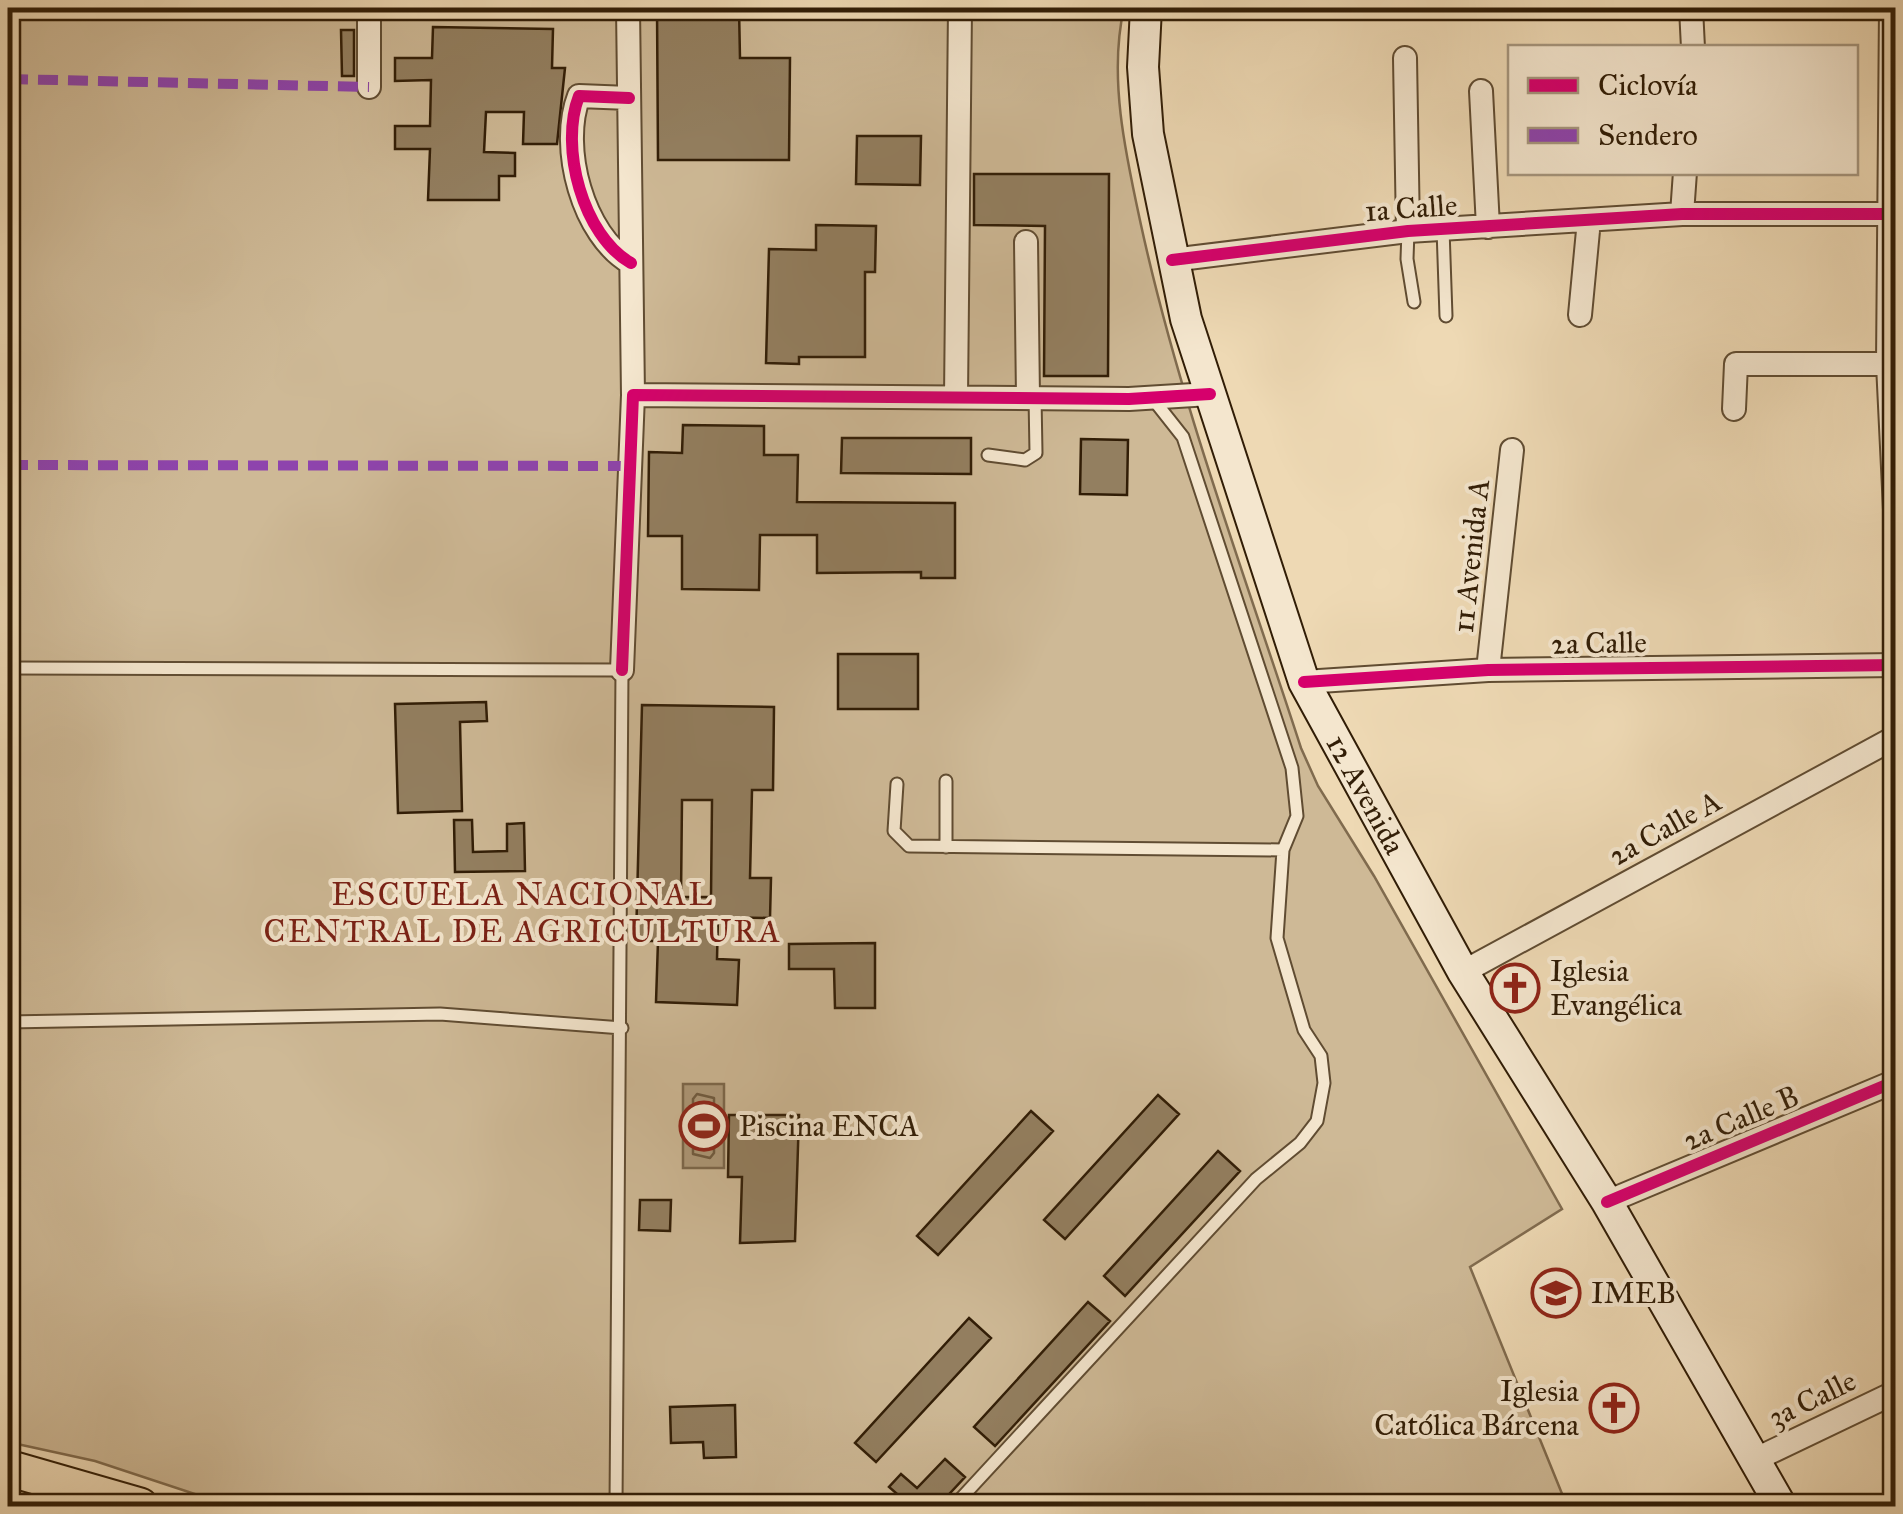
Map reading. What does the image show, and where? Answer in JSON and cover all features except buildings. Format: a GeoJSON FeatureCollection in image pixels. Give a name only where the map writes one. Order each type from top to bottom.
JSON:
{"type":"FeatureCollection","features":[{"type":"Feature","properties":{"kind":"main road","name":"12 Avenida"},"geometry":{"type":"LineString","coordinates":[[1146,8],[1143,67],[1148,134],[1172,260],[1210,394],[1304,682],[1464,972],[1606,1202],[1781,1506]]}},
{"type":"Feature","properties":{"kind":"main road"},"geometry":{"type":"LineString","coordinates":[[8,1468],[140,1506]]}},
{"type":"Feature","properties":{"kind":"street"},"geometry":{"type":"LineString","coordinates":[[369,8],[369,87]]}},
{"type":"Feature","properties":{"kind":"street"},"geometry":{"type":"LineString","coordinates":[[622,670],[633,395],[628,8]]}},
{"type":"Feature","properties":{"kind":"street"},"geometry":{"type":"LineString","coordinates":[[956,396],[960,8]]}},
{"type":"Feature","properties":{"kind":"street"},"geometry":{"type":"LineString","coordinates":[[1692,8],[1693,45]]}},
{"type":"Feature","properties":{"kind":"street"},"geometry":{"type":"LineString","coordinates":[[1891,8],[1893,214],[1888,364],[1896,530]]}},
{"type":"Feature","properties":{"kind":"street"},"geometry":{"type":"LineString","coordinates":[[1404,58],[1408,232]]}},
{"type":"Feature","properties":{"kind":"street"},"geometry":{"type":"LineString","coordinates":[[1482,92],[1488,227]]}},
{"type":"Feature","properties":{"kind":"street"},"geometry":{"type":"LineString","coordinates":[[629,98],[579,96],[574,122],[577,176],[586,213],[608,246],[631,263]]}},
{"type":"Feature","properties":{"kind":"street"},"geometry":{"type":"LineString","coordinates":[[1682,214],[1685,175]]}},
{"type":"Feature","properties":{"kind":"street","name":"1a Calle"},"geometry":{"type":"LineString","coordinates":[[1172,260],[1408,232],[1682,214],[1893,214]]}},
{"type":"Feature","properties":{"kind":"street"},"geometry":{"type":"LineString","coordinates":[[1580,316],[1590,220]]}},
{"type":"Feature","properties":{"kind":"street"},"geometry":{"type":"LineString","coordinates":[[1026,242],[1032,397]]}},
{"type":"Feature","properties":{"kind":"street"},"geometry":{"type":"LineString","coordinates":[[1734,409],[1736,364],[1888,364]]}},
{"type":"Feature","properties":{"kind":"street"},"geometry":{"type":"LineString","coordinates":[[633,395],[1153,398],[1210,394]]}},
{"type":"Feature","properties":{"kind":"street","name":"11 Avenida A"},"geometry":{"type":"LineString","coordinates":[[1488,670],[1512,450]]}},
{"type":"Feature","properties":{"kind":"street","name":"2a Calle"},"geometry":{"type":"LineString","coordinates":[[1304,682],[1488,670],[1896,665]]}},
{"type":"Feature","properties":{"kind":"street","name":"2a Calle A"},"geometry":{"type":"LineString","coordinates":[[1464,972],[1896,737]]}},
{"type":"Feature","properties":{"kind":"street","name":"2a Calle B"},"geometry":{"type":"LineString","coordinates":[[1606,1202],[1896,1081]]}},
{"type":"Feature","properties":{"kind":"street","name":"3a Calle"},"geometry":{"type":"LineString","coordinates":[[1754,1460],[1896,1392]]}},
{"type":"Feature","properties":{"kind":"lane"},"geometry":{"type":"LineString","coordinates":[[1443,230],[1446,316]]}},
{"type":"Feature","properties":{"kind":"lane"},"geometry":{"type":"LineString","coordinates":[[1408,232],[1407,260],[1414,302]]}},
{"type":"Feature","properties":{"kind":"lane"},"geometry":{"type":"LineString","coordinates":[[988,454],[1025,460],[1036,454],[1032,397]]}},
{"type":"Feature","properties":{"kind":"lane"},"geometry":{"type":"LineString","coordinates":[[954,1506],[1256,1179],[1300,1142],[1317,1122],[1324,1083],[1321,1056],[1304,1030],[1277,938],[1282,850],[1297,816],[1292,768],[1183,437],[1153,398]]}},
{"type":"Feature","properties":{"kind":"lane"},"geometry":{"type":"LineString","coordinates":[[8,668],[622,670],[616,1506]]}},
{"type":"Feature","properties":{"kind":"lane"},"geometry":{"type":"LineString","coordinates":[[946,781],[946,847]]}},
{"type":"Feature","properties":{"kind":"lane"},"geometry":{"type":"LineString","coordinates":[[897,784],[896,837],[909,846],[1282,850]]}},
{"type":"Feature","properties":{"kind":"lane"},"geometry":{"type":"LineString","coordinates":[[8,1022],[440,1014],[622,1028]]}},
{"type":"Feature","properties":{"kind":"shaded area"},"geometry":{"type":"Polygon","coordinates":[[[8,8],[1124,8],[1118,61],[1121,116],[1135,199],[1157,291],[1194,423],[1301,748],[1318,786],[1374,876],[1562,1209],[1470,1267],[1567,1506],[231,1506],[95,1461],[8,1442],[8,8]]]}},
{"type":"Feature","properties":{"kind":"water","name":"Piscina ENCA"},"geometry":{"type":"Polygon","coordinates":[[[683,1084],[724,1084],[724,1168],[683,1168],[683,1084]]]}},
{"type":"Feature","properties":{"kind":"marked path"},"geometry":{"type":"LineString","coordinates":[[8,79],[369,87]]}},
{"type":"Feature","properties":{"kind":"marked path"},"geometry":{"type":"LineString","coordinates":[[8,465],[630,466]]}},
{"type":"Feature","properties":{"kind":"cycle path"},"geometry":{"type":"LineString","coordinates":[[629,98],[579,96],[572,140],[574,164],[588,212],[614,250],[631,263]]}},
{"type":"Feature","properties":{"kind":"cycle path"},"geometry":{"type":"LineString","coordinates":[[1172,260],[1408,231],[1682,214],[1896,214]]}},
{"type":"Feature","properties":{"kind":"cycle path"},"geometry":{"type":"LineString","coordinates":[[622,670],[633,395],[1129,399],[1210,394]]}},
{"type":"Feature","properties":{"kind":"cycle path"},"geometry":{"type":"LineString","coordinates":[[1304,682],[1488,670],[1896,665]]}},
{"type":"Feature","properties":{"kind":"cycle path"},"geometry":{"type":"LineString","coordinates":[[1607,1202],[1896,1081]]}},
{"type":"Feature","properties":{"kind":"place","name":"Iglesia Evangélica"},"geometry":{"type":"Point","coordinates":[1515,988]}},
{"type":"Feature","properties":{"kind":"place","name":"Piscina ENCA"},"geometry":{"type":"Point","coordinates":[704,1126]}},
{"type":"Feature","properties":{"kind":"place","name":"IMEB"},"geometry":{"type":"Point","coordinates":[1556,1293]}},
{"type":"Feature","properties":{"kind":"place","name":"Iglesia Católica Bárcena"},"geometry":{"type":"Point","coordinates":[1614,1408]}},
{"type":"Feature","properties":{"kind":"district","name":"ESCUELA NACIONAL CENTRAL DE AGRICULTURA"},"geometry":{"type":"Point","coordinates":[523,912]}}]}
